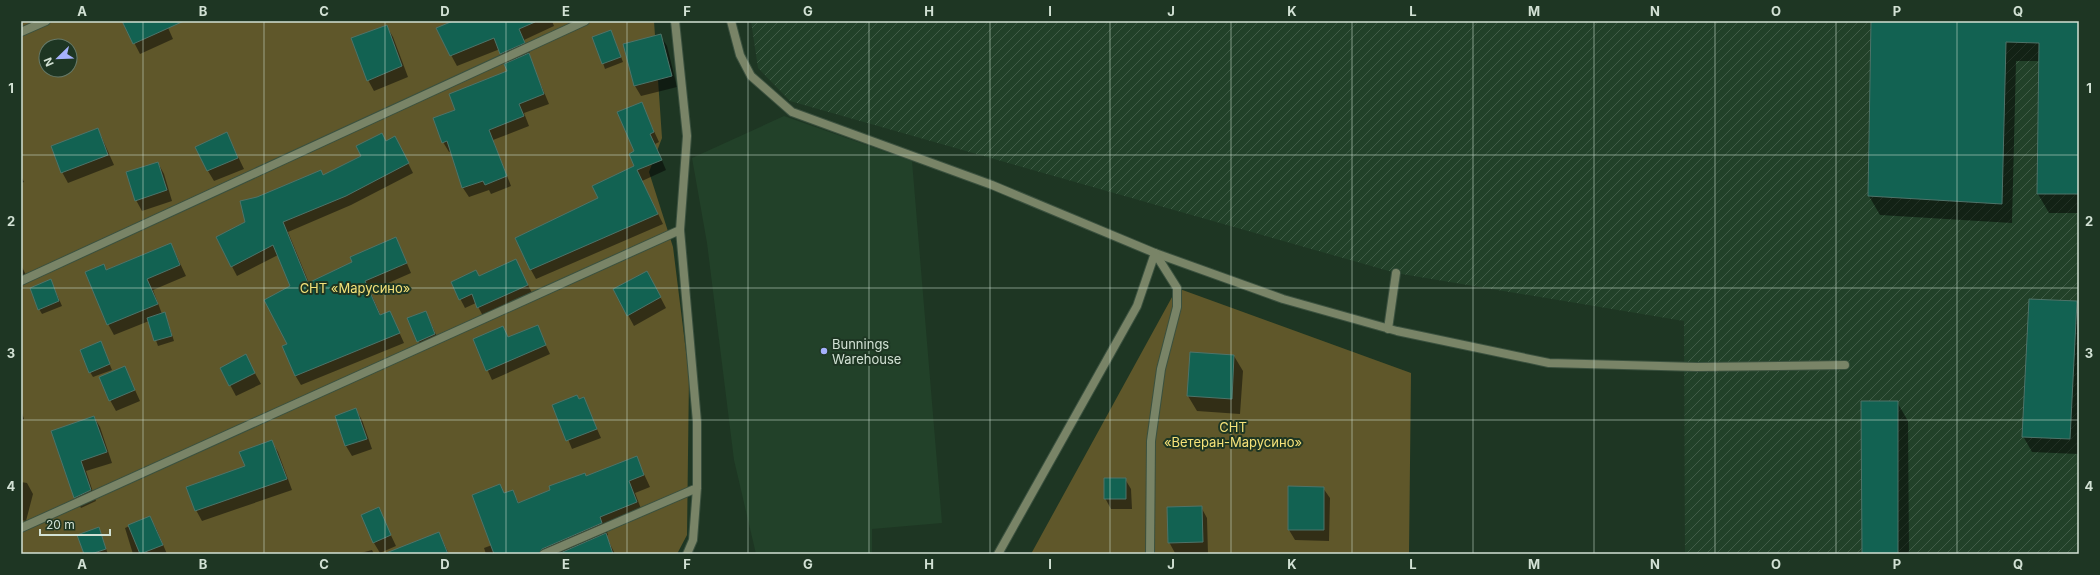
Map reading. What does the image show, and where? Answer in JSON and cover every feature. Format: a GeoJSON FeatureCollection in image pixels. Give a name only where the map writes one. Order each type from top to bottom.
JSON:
{"type":"FeatureCollection","features":[{"type":"Feature","properties":{"kind":"street"},"geometry":{"type":"LineString","coordinates":[[21,32],[46,21]]}},
{"type":"Feature","properties":{"kind":"street"},"geometry":{"type":"LineString","coordinates":[[21,280],[585,21]]}},
{"type":"Feature","properties":{"kind":"street"},"geometry":{"type":"LineString","coordinates":[[675,21],[687,136],[680,230],[698,422],[697,488],[693,540],[687,554]]}},
{"type":"Feature","properties":{"kind":"street"},"geometry":{"type":"LineString","coordinates":[[731,21],[740,55],[750,76],[792,112],[992,185],[1155,253],[1284,299],[1388,329],[1548,363],[1697,367],[1845,366]]}},
{"type":"Feature","properties":{"kind":"street"},"geometry":{"type":"LineString","coordinates":[[21,528],[680,230]]}},
{"type":"Feature","properties":{"kind":"street"},"geometry":{"type":"LineString","coordinates":[[998,554],[1137,306],[1155,253]]}},
{"type":"Feature","properties":{"kind":"street"},"geometry":{"type":"LineString","coordinates":[[1150,554],[1151,441],[1161,369],[1177,307],[1177,288],[1155,253]]}},
{"type":"Feature","properties":{"kind":"street"},"geometry":{"type":"LineString","coordinates":[[1388,329],[1396,273]]}},
{"type":"Feature","properties":{"kind":"street"},"geometry":{"type":"LineString","coordinates":[[544,554],[697,488]]}},
{"type":"Feature","properties":{"kind":"shaded area"},"geometry":{"type":"Polygon","coordinates":[[[751,21],[2079,21],[2079,554],[1685,554],[1684,321],[1396,273],[790,101],[758,68],[751,21]]]}},
{"type":"Feature","properties":{"kind":"shaded area","name":"Bunnings Warehouse"},"geometry":{"type":"Polygon","coordinates":[[[784,116],[912,161],[942,523],[872,529],[872,554],[756,554],[734,460],[707,243],[692,158],[784,116]]]}},
{"type":"Feature","properties":{"kind":"green space","name":"СНТ «Марусино»"},"geometry":{"type":"Polygon","coordinates":[[[21,21],[654,21],[662,138],[649,172],[673,247],[689,376],[687,535],[677,554],[21,554],[21,21]]]}},
{"type":"Feature","properties":{"kind":"green space","name":"СНТ «Ветеран-Марусино»"},"geometry":{"type":"Polygon","coordinates":[[[1177,288],[1411,373],[1409,554],[1031,554],[1177,288]]]}},
{"type":"Feature","properties":{"kind":"building"},"geometry":{"type":"Polygon","coordinates":[[[122,21],[184,21],[133,44],[122,21]]]}},
{"type":"Feature","properties":{"kind":"building"},"geometry":{"type":"Polygon","coordinates":[[[453,21],[535,22],[519,29],[525,43],[500,54],[494,38],[450,56],[436,28],[453,21]]]}},
{"type":"Feature","properties":{"kind":"building"},"geometry":{"type":"Polygon","coordinates":[[[1871,21],[2079,21],[2079,194],[2037,194],[2039,43],[2006,42],[2002,204],[1868,196],[1871,21]]]}},
{"type":"Feature","properties":{"kind":"building"},"geometry":{"type":"Polygon","coordinates":[[[387,25],[402,66],[367,81],[351,38],[387,25]]]}},
{"type":"Feature","properties":{"kind":"building"},"geometry":{"type":"Polygon","coordinates":[[[611,30],[621,57],[602,64],[592,37],[611,30]]]}},
{"type":"Feature","properties":{"kind":"building"},"geometry":{"type":"Polygon","coordinates":[[[661,34],[672,76],[634,86],[623,44],[661,34]]]}},
{"type":"Feature","properties":{"kind":"building"},"geometry":{"type":"Polygon","coordinates":[[[529,53],[544,94],[519,104],[524,116],[489,130],[507,176],[485,185],[483,181],[462,188],[447,141],[442,143],[433,118],[455,110],[449,94],[507,71],[504,64],[529,53]]]}},
{"type":"Feature","properties":{"kind":"building"},"geometry":{"type":"Polygon","coordinates":[[[642,102],[654,132],[650,134],[662,160],[637,170],[658,214],[530,270],[515,238],[598,198],[592,186],[634,166],[629,154],[634,151],[617,112],[642,102]]]}},
{"type":"Feature","properties":{"kind":"building"},"geometry":{"type":"Polygon","coordinates":[[[98,128],[108,155],[61,173],[51,146],[98,128]]]}},
{"type":"Feature","properties":{"kind":"building"},"geometry":{"type":"Polygon","coordinates":[[[227,132],[238,158],[207,171],[195,147],[227,132]]]}},
{"type":"Feature","properties":{"kind":"building"},"geometry":{"type":"Polygon","coordinates":[[[382,133],[386,141],[395,136],[409,163],[346,196],[283,222],[308,283],[352,262],[350,257],[396,237],[407,263],[365,281],[380,315],[390,311],[400,333],[295,376],[282,346],[287,344],[264,300],[290,286],[273,245],[231,267],[216,237],[245,222],[240,201],[257,197],[321,170],[323,175],[361,156],[356,146],[382,133]]]}},
{"type":"Feature","properties":{"kind":"building"},"geometry":{"type":"Polygon","coordinates":[[[158,162],[167,190],[135,201],[126,172],[158,162]]]}},
{"type":"Feature","properties":{"kind":"building"},"geometry":{"type":"Polygon","coordinates":[[[171,243],[180,265],[147,279],[158,304],[107,325],[85,272],[104,264],[106,270],[171,243]]]}},
{"type":"Feature","properties":{"kind":"building"},"geometry":{"type":"Polygon","coordinates":[[[516,259],[528,285],[477,308],[472,294],[459,300],[451,282],[476,270],[479,276],[516,259]]]}},
{"type":"Feature","properties":{"kind":"building"},"geometry":{"type":"Polygon","coordinates":[[[647,271],[661,297],[627,316],[613,289],[647,271]]]}},
{"type":"Feature","properties":{"kind":"building"},"geometry":{"type":"Polygon","coordinates":[[[51,279],[59,301],[38,310],[30,288],[51,279]]]}},
{"type":"Feature","properties":{"kind":"building"},"geometry":{"type":"Polygon","coordinates":[[[2029,299],[2077,301],[2070,439],[2022,437],[2029,299]]]}},
{"type":"Feature","properties":{"kind":"building"},"geometry":{"type":"Polygon","coordinates":[[[426,311],[435,334],[417,342],[407,318],[426,311]]]}},
{"type":"Feature","properties":{"kind":"building"},"geometry":{"type":"Polygon","coordinates":[[[165,312],[172,336],[154,341],[147,318],[165,312]]]}},
{"type":"Feature","properties":{"kind":"building"},"geometry":{"type":"Polygon","coordinates":[[[538,325],[546,345],[486,371],[473,339],[503,326],[508,337],[538,325]]]}},
{"type":"Feature","properties":{"kind":"building"},"geometry":{"type":"Polygon","coordinates":[[[101,341],[110,364],[89,373],[80,350],[101,341]]]}},
{"type":"Feature","properties":{"kind":"building"},"geometry":{"type":"Polygon","coordinates":[[[1190,352],[1234,355],[1232,399],[1187,396],[1190,352]]]}},
{"type":"Feature","properties":{"kind":"building"},"geometry":{"type":"Polygon","coordinates":[[[246,354],[255,373],[229,386],[220,368],[246,354]]]}},
{"type":"Feature","properties":{"kind":"building"},"geometry":{"type":"Polygon","coordinates":[[[125,366],[135,390],[109,401],[99,377],[125,366]]]}},
{"type":"Feature","properties":{"kind":"building"},"geometry":{"type":"Polygon","coordinates":[[[577,395],[579,399],[584,397],[597,429],[566,441],[552,405],[577,395]]]}},
{"type":"Feature","properties":{"kind":"building"},"geometry":{"type":"Polygon","coordinates":[[[1861,401],[1898,401],[1898,554],[1862,554],[1861,401]]]}},
{"type":"Feature","properties":{"kind":"building"},"geometry":{"type":"Polygon","coordinates":[[[356,408],[367,439],[345,446],[335,416],[356,408]]]}},
{"type":"Feature","properties":{"kind":"building"},"geometry":{"type":"Polygon","coordinates":[[[94,416],[107,452],[81,461],[91,490],[74,498],[51,431],[94,416]]]}},
{"type":"Feature","properties":{"kind":"building"},"geometry":{"type":"Polygon","coordinates":[[[272,440],[287,479],[195,511],[186,487],[245,466],[239,452],[272,440]]]}},
{"type":"Feature","properties":{"kind":"building"},"geometry":{"type":"Polygon","coordinates":[[[637,456],[644,475],[629,481],[637,502],[600,517],[602,523],[542,549],[539,554],[494,554],[472,495],[500,484],[504,493],[513,490],[518,503],[550,490],[549,486],[585,473],[586,476],[637,456]]]}},
{"type":"Feature","properties":{"kind":"building"},"geometry":{"type":"Polygon","coordinates":[[[1104,478],[1126,478],[1126,499],[1104,499],[1104,478]]]}},
{"type":"Feature","properties":{"kind":"building"},"geometry":{"type":"Polygon","coordinates":[[[1288,486],[1324,487],[1324,530],[1288,530],[1288,486]]]}},
{"type":"Feature","properties":{"kind":"building"},"geometry":{"type":"Polygon","coordinates":[[[1202,506],[1203,542],[1168,543],[1167,507],[1202,506]]]}},
{"type":"Feature","properties":{"kind":"building"},"geometry":{"type":"Polygon","coordinates":[[[379,507],[391,535],[373,543],[361,515],[379,507]]]}},
{"type":"Feature","properties":{"kind":"building"},"geometry":{"type":"Polygon","coordinates":[[[150,516],[163,545],[140,554],[128,525],[150,516]]]}},
{"type":"Feature","properties":{"kind":"building"},"geometry":{"type":"Polygon","coordinates":[[[99,527],[106,549],[91,554],[84,554],[77,535],[99,527]]]}},
{"type":"Feature","properties":{"kind":"building"},"geometry":{"type":"Polygon","coordinates":[[[439,532],[448,554],[386,554],[386,553],[439,532]]]}},
{"type":"Feature","properties":{"kind":"building"},"geometry":{"type":"Polygon","coordinates":[[[606,533],[613,554],[558,554],[606,533]]]}},
{"type":"Feature","properties":{"kind":"place","name":"Bunnings Warehouse"},"geometry":{"type":"Point","coordinates":[824,351]}}]}
